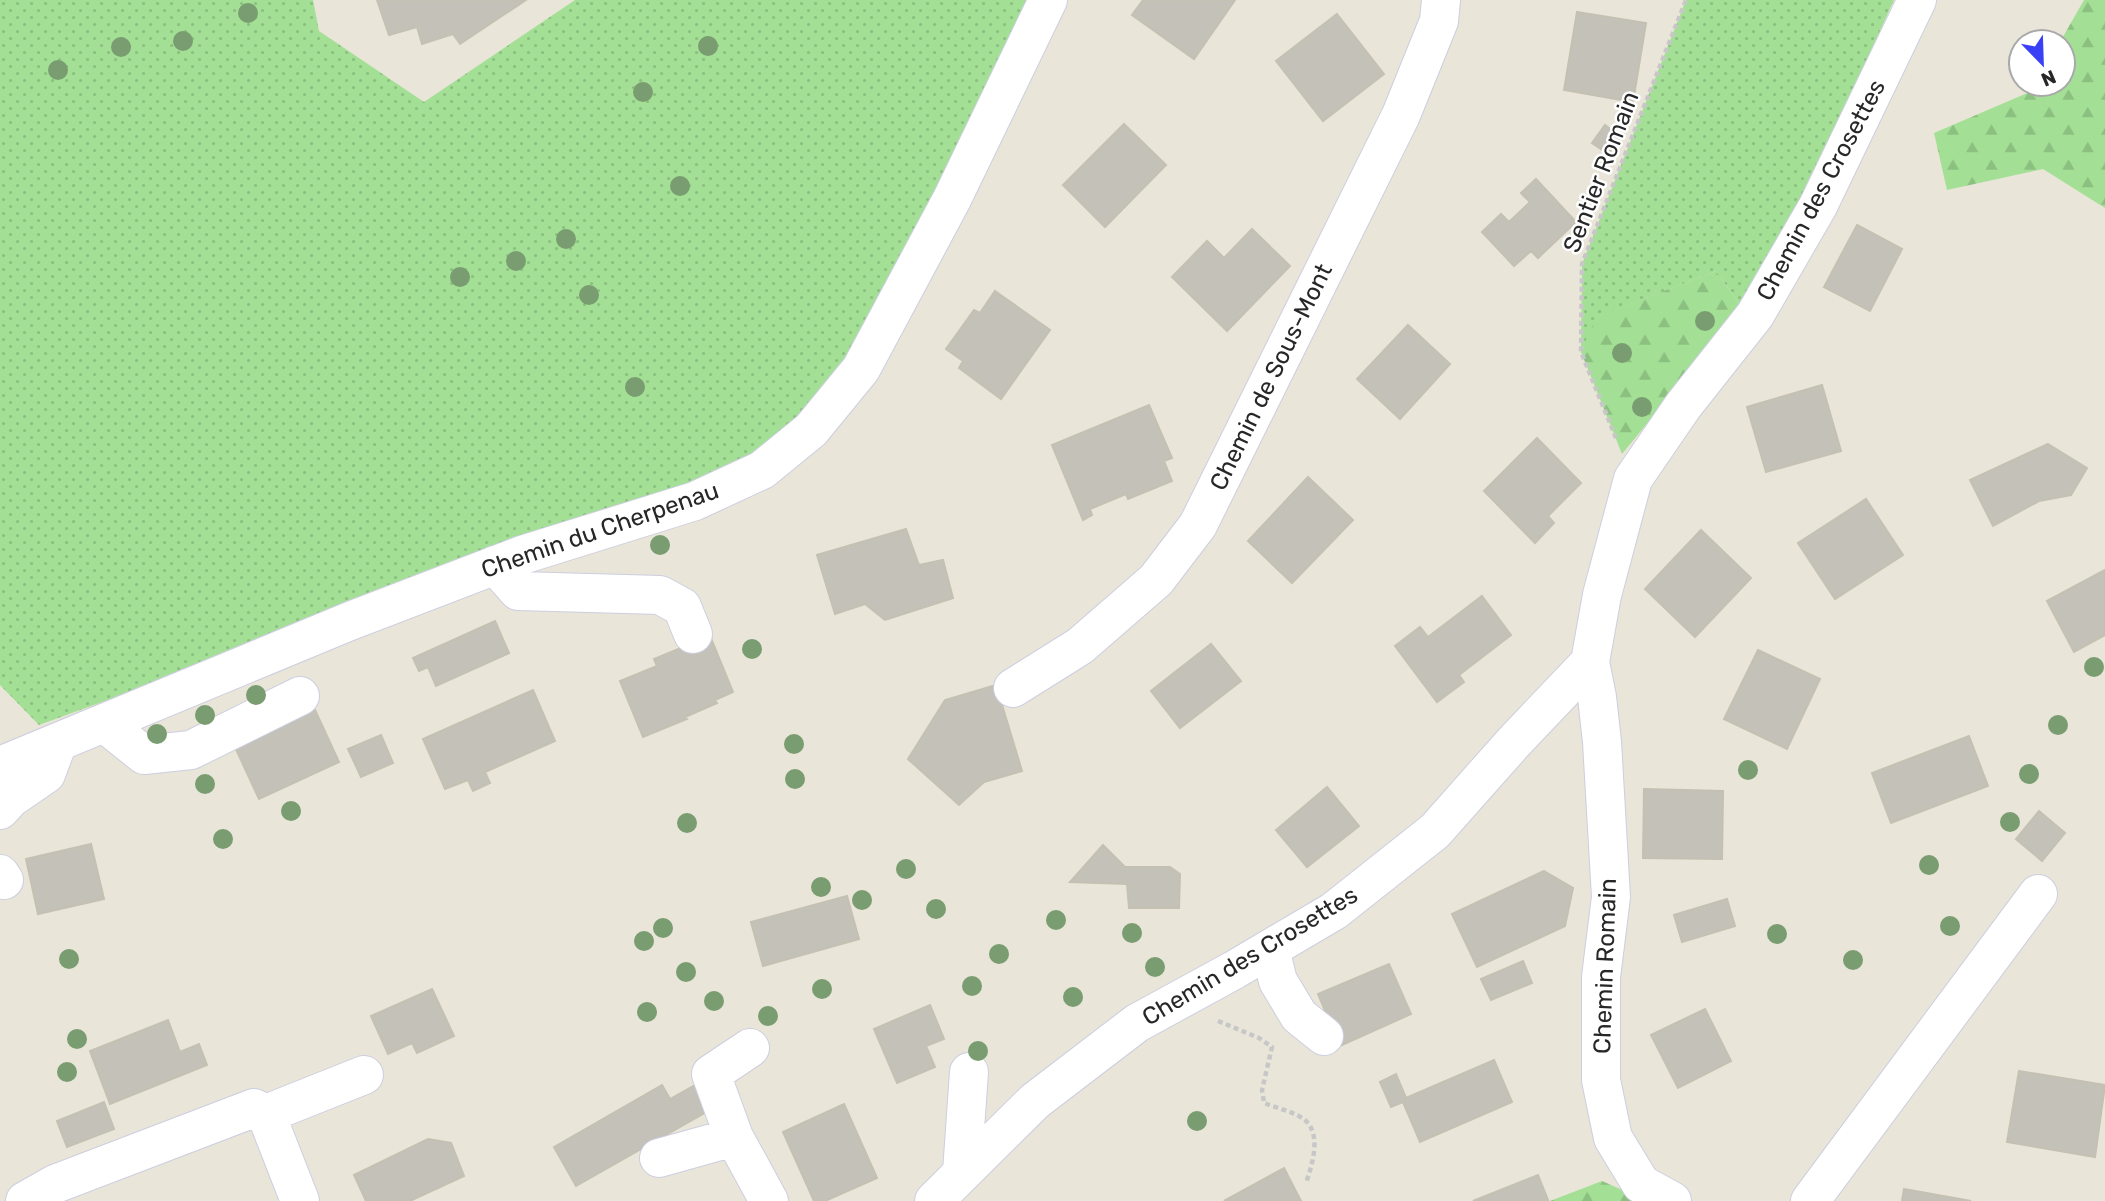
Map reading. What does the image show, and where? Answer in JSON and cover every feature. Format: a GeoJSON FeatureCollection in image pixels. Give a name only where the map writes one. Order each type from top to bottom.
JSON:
{"type":"FeatureCollection","features":[{"type":"Feature","properties":{"kind":"street","name":"Chemin du Cherpenau"},"geometry":{"type":"LineString","coordinates":[[0,766],[351,621],[495,565],[695,501],[762,470],[811,430],[861,369],[952,199],[1048,0]]}},
{"type":"Feature","properties":{"kind":"street","name":"Chemin de Sous-Mont"},"geometry":{"type":"LineString","coordinates":[[1013,688],[1080,646],[1156,580],[1198,525],[1401,115],[1439,21],[1441,0]]}},
{"type":"Feature","properties":{"kind":"street","name":"Chemin des Crosettes"},"geometry":{"type":"LineString","coordinates":[[934,1201],[1035,1101],[1137,1023],[1334,911],[1435,831],[1590,662],[1602,594],[1633,479],[1683,406],[1755,315],[1818,206],[1917,0]]}},
{"type":"Feature","properties":{"kind":"street"},"geometry":{"type":"LineString","coordinates":[[495,565],[518,591],[660,595],[682,607],[693,634]]}},
{"type":"Feature","properties":{"kind":"street","name":"Chemin Romain"},"geometry":{"type":"LineString","coordinates":[[1590,662],[1602,742],[1611,897],[1601,977],[1601,1080],[1614,1138],[1641,1184],[1672,1201]]}},
{"type":"Feature","properties":{"kind":"street"},"geometry":{"type":"LineString","coordinates":[[104,723],[144,755],[191,750],[300,696]]}},
{"type":"Feature","properties":{"kind":"street"},"geometry":{"type":"LineString","coordinates":[[0,810],[46,774],[58,742]]}},
{"type":"Feature","properties":{"kind":"street"},"geometry":{"type":"LineString","coordinates":[[1810,1201],[2038,894]]}},
{"type":"Feature","properties":{"kind":"street"},"geometry":{"type":"LineString","coordinates":[[1270,949],[1278,981],[1299,1016],[1324,1036]]}},
{"type":"Feature","properties":{"kind":"street"},"geometry":{"type":"LineString","coordinates":[[750,1048],[711,1074],[734,1136],[769,1201]]}},
{"type":"Feature","properties":{"kind":"street"},"geometry":{"type":"LineString","coordinates":[[962,1172],[969,1072]]}},
{"type":"Feature","properties":{"kind":"street"},"geometry":{"type":"LineString","coordinates":[[266,1114],[364,1075]]}},
{"type":"Feature","properties":{"kind":"street"},"geometry":{"type":"LineString","coordinates":[[25,1201],[55,1184],[254,1108],[266,1114],[300,1201]]}},
{"type":"Feature","properties":{"kind":"street"},"geometry":{"type":"LineString","coordinates":[[659,1158],[734,1136]]}},
{"type":"Feature","properties":{"kind":"path","name":"Sentier Romain"},"geometry":{"type":"LineString","coordinates":[[1633,479],[1581,352],[1583,264],[1686,0]]}},
{"type":"Feature","properties":{"kind":"path"},"geometry":{"type":"LineString","coordinates":[[1192,993],[1209,1017],[1259,1038],[1272,1047],[1262,1090],[1264,1103],[1305,1120],[1315,1135],[1312,1166],[1306,1183]]}},
{"type":"Feature","properties":{"kind":"green space"},"geometry":{"type":"Polygon","coordinates":[[[0,0],[313,0],[319,31],[424,102],[575,0],[1033,0],[867,327],[822,399],[771,446],[718,477],[39,725],[0,685],[0,0]]]}},
{"type":"Feature","properties":{"kind":"green space"},"geometry":{"type":"Polygon","coordinates":[[[1686,0],[1894,0],[1788,234],[1742,308],[1716,271],[1597,317],[1581,352],[1582,264],[1686,0]]]}},
{"type":"Feature","properties":{"kind":"green space"},"geometry":{"type":"Polygon","coordinates":[[[2084,0],[2105,0],[2105,208],[2043,169],[1947,190],[1934,133],[2016,98],[2077,98],[2077,28],[2068,28],[2084,0]]]}},
{"type":"Feature","properties":{"kind":"green space"},"geometry":{"type":"Polygon","coordinates":[[[1716,271],[1742,308],[1622,454],[1581,352],[1596,317],[1716,271]]]}},
{"type":"Feature","properties":{"kind":"green space"},"geometry":{"type":"Polygon","coordinates":[[[1602,1181],[1647,1201],[1550,1201],[1602,1181]]]}},
{"type":"Feature","properties":{"kind":"building"},"geometry":{"type":"Polygon","coordinates":[[[377,0],[526,0],[460,44],[453,34],[422,44],[417,27],[389,35],[377,0]]]}},
{"type":"Feature","properties":{"kind":"building"},"geometry":{"type":"Polygon","coordinates":[[[1143,0],[1235,0],[1194,59],[1132,15],[1143,0]]]}},
{"type":"Feature","properties":{"kind":"building"},"geometry":{"type":"Polygon","coordinates":[[[1577,12],[1646,23],[1633,102],[1564,90],[1577,12]]]}},
{"type":"Feature","properties":{"kind":"building"},"geometry":{"type":"Polygon","coordinates":[[[1337,14],[1384,74],[1323,121],[1276,61],[1337,14]]]}},
{"type":"Feature","properties":{"kind":"building"},"geometry":{"type":"Polygon","coordinates":[[[1124,124],[1166,165],[1105,227],[1063,185],[1124,124]]]}},
{"type":"Feature","properties":{"kind":"building"},"geometry":{"type":"Polygon","coordinates":[[[1605,125],[1621,137],[1608,154],[1592,143],[1605,125]]]}},
{"type":"Feature","properties":{"kind":"building"},"geometry":{"type":"Polygon","coordinates":[[[1536,179],[1576,222],[1538,258],[1531,251],[1514,266],[1482,232],[1501,214],[1509,222],[1530,202],[1521,193],[1536,179]]]}},
{"type":"Feature","properties":{"kind":"building"},"geometry":{"type":"Polygon","coordinates":[[[1857,225],[1902,249],[1870,311],[1824,287],[1857,225]]]}},
{"type":"Feature","properties":{"kind":"building"},"geometry":{"type":"Polygon","coordinates":[[[1252,229],[1290,266],[1227,331],[1172,277],[1207,241],[1224,258],[1252,229]]]}},
{"type":"Feature","properties":{"kind":"building"},"geometry":{"type":"Polygon","coordinates":[[[995,291],[1050,330],[1001,399],[959,368],[963,361],[946,349],[974,310],[980,313],[995,291]]]}},
{"type":"Feature","properties":{"kind":"building"},"geometry":{"type":"Polygon","coordinates":[[[1408,325],[1450,364],[1400,419],[1357,379],[1408,325]]]}},
{"type":"Feature","properties":{"kind":"building"},"geometry":{"type":"Polygon","coordinates":[[[1822,385],[1841,451],[1766,472],[1747,407],[1822,385]]]}},
{"type":"Feature","properties":{"kind":"building"},"geometry":{"type":"Polygon","coordinates":[[[1149,405],[1172,458],[1164,461],[1172,481],[1128,499],[1126,494],[1090,509],[1092,515],[1083,520],[1052,445],[1149,405]]]}},
{"type":"Feature","properties":{"kind":"building"},"geometry":{"type":"Polygon","coordinates":[[[1537,438],[1581,483],[1548,516],[1554,523],[1535,543],[1484,491],[1537,438]]]}},
{"type":"Feature","properties":{"kind":"building"},"geometry":{"type":"Polygon","coordinates":[[[2048,444],[2087,468],[2071,495],[2039,501],[1993,526],[1970,480],[2048,444]]]}},
{"type":"Feature","properties":{"kind":"building"},"geometry":{"type":"Polygon","coordinates":[[[1308,477],[1353,520],[1292,583],[1248,541],[1308,477]]]}},
{"type":"Feature","properties":{"kind":"building"},"geometry":{"type":"Polygon","coordinates":[[[1866,499],[1903,555],[1835,599],[1798,543],[1866,499]]]}},
{"type":"Feature","properties":{"kind":"building"},"geometry":{"type":"Polygon","coordinates":[[[906,529],[919,565],[943,560],[953,598],[885,620],[865,604],[835,614],[817,555],[906,529]]]}},
{"type":"Feature","properties":{"kind":"building"},"geometry":{"type":"Polygon","coordinates":[[[1701,530],[1751,578],[1695,637],[1645,589],[1701,530]]]}},
{"type":"Feature","properties":{"kind":"building"},"geometry":{"type":"Polygon","coordinates":[[[2105,570],[2105,635],[2074,652],[2047,601],[2105,570]]]}},
{"type":"Feature","properties":{"kind":"building"},"geometry":{"type":"Polygon","coordinates":[[[1482,596],[1511,635],[1459,675],[1464,682],[1437,702],[1395,646],[1420,627],[1428,637],[1482,596]]]}},
{"type":"Feature","properties":{"kind":"building"},"geometry":{"type":"Polygon","coordinates":[[[495,621],[509,653],[436,686],[428,667],[419,671],[413,658],[495,621]]]}},
{"type":"Feature","properties":{"kind":"building"},"geometry":{"type":"Polygon","coordinates":[[[710,636],[733,692],[715,700],[717,703],[685,717],[687,719],[643,737],[620,681],[657,666],[654,659],[710,636]]]}},
{"type":"Feature","properties":{"kind":"building"},"geometry":{"type":"Polygon","coordinates":[[[1211,644],[1241,681],[1180,728],[1151,691],[1211,644]]]}},
{"type":"Feature","properties":{"kind":"building"},"geometry":{"type":"Polygon","coordinates":[[[1758,650],[1820,679],[1787,749],[1724,719],[1758,650]]]}},
{"type":"Feature","properties":{"kind":"building"},"geometry":{"type":"Polygon","coordinates":[[[996,685],[1022,771],[984,782],[959,805],[908,759],[945,700],[996,685]]]}},
{"type":"Feature","properties":{"kind":"building"},"geometry":{"type":"Polygon","coordinates":[[[533,690],[555,741],[485,772],[490,783],[473,791],[468,780],[445,789],[423,739],[533,690]]]}},
{"type":"Feature","properties":{"kind":"building"},"geometry":{"type":"Polygon","coordinates":[[[315,710],[339,762],[259,799],[235,747],[315,710]]]}},
{"type":"Feature","properties":{"kind":"building"},"geometry":{"type":"Polygon","coordinates":[[[381,735],[393,763],[361,777],[348,749],[381,735]]]}},
{"type":"Feature","properties":{"kind":"building"},"geometry":{"type":"Polygon","coordinates":[[[1969,736],[1988,786],[1891,823],[1872,773],[1969,736]]]}},
{"type":"Feature","properties":{"kind":"building"},"geometry":{"type":"Polygon","coordinates":[[[1327,787],[1359,826],[1307,867],[1276,830],[1327,787]]]}},
{"type":"Feature","properties":{"kind":"building"},"geometry":{"type":"Polygon","coordinates":[[[1644,789],[1723,791],[1722,859],[1643,858],[1644,789]]]}},
{"type":"Feature","properties":{"kind":"building"},"geometry":{"type":"Polygon","coordinates":[[[2039,811],[2065,833],[2042,861],[2016,839],[2039,811]]]}},
{"type":"Feature","properties":{"kind":"building"},"geometry":{"type":"Polygon","coordinates":[[[91,844],[104,899],[38,914],[26,859],[91,844]]]}},
{"type":"Feature","properties":{"kind":"building"},"geometry":{"type":"Polygon","coordinates":[[[1103,845],[1125,867],[1170,867],[1180,874],[1179,908],[1129,908],[1127,884],[1070,882],[1103,845]]]}},
{"type":"Feature","properties":{"kind":"building"},"geometry":{"type":"Polygon","coordinates":[[[1544,871],[1573,888],[1565,926],[1477,967],[1452,914],[1544,871]]]}},
{"type":"Feature","properties":{"kind":"building"},"geometry":{"type":"Polygon","coordinates":[[[847,896],[859,939],[763,966],[751,922],[847,896]]]}},
{"type":"Feature","properties":{"kind":"building"},"geometry":{"type":"Polygon","coordinates":[[[1727,899],[1735,926],[1682,942],[1674,915],[1727,899]]]}},
{"type":"Feature","properties":{"kind":"building"},"geometry":{"type":"Polygon","coordinates":[[[1523,961],[1532,983],[1491,1000],[1481,979],[1523,961]]]}},
{"type":"Feature","properties":{"kind":"building"},"geometry":{"type":"Polygon","coordinates":[[[1389,964],[1411,1014],[1340,1046],[1318,994],[1389,964]]]}},
{"type":"Feature","properties":{"kind":"building"},"geometry":{"type":"Polygon","coordinates":[[[432,989],[454,1036],[417,1053],[412,1043],[388,1054],[371,1016],[432,989]]]}},
{"type":"Feature","properties":{"kind":"building"},"geometry":{"type":"Polygon","coordinates":[[[930,1005],[944,1039],[926,1046],[935,1067],[897,1083],[874,1029],[930,1005]]]}},
{"type":"Feature","properties":{"kind":"building"},"geometry":{"type":"Polygon","coordinates":[[[1705,1009],[1731,1061],[1678,1088],[1651,1035],[1705,1009]]]}},
{"type":"Feature","properties":{"kind":"building"},"geometry":{"type":"Polygon","coordinates":[[[168,1020],[180,1052],[199,1044],[207,1065],[110,1104],[90,1051],[168,1020]]]}},
{"type":"Feature","properties":{"kind":"building"},"geometry":{"type":"Polygon","coordinates":[[[1494,1060],[1512,1102],[1420,1142],[1403,1102],[1391,1107],[1380,1082],[1396,1074],[1406,1098],[1494,1060]]]}},
{"type":"Feature","properties":{"kind":"building"},"geometry":{"type":"Polygon","coordinates":[[[2019,1071],[2105,1085],[2095,1157],[2007,1142],[2019,1071]]]}},
{"type":"Feature","properties":{"kind":"building"},"geometry":{"type":"Polygon","coordinates":[[[662,1085],[670,1099],[695,1085],[710,1110],[576,1186],[554,1147],[662,1085]]]}},
{"type":"Feature","properties":{"kind":"building"},"geometry":{"type":"Polygon","coordinates":[[[104,1102],[114,1129],[67,1147],[57,1121],[104,1102]]]}},
{"type":"Feature","properties":{"kind":"building"},"geometry":{"type":"Polygon","coordinates":[[[844,1104],[877,1178],[825,1201],[814,1201],[783,1132],[844,1104]]]}},
{"type":"Feature","properties":{"kind":"building"},"geometry":{"type":"Polygon","coordinates":[[[428,1139],[451,1143],[464,1176],[410,1201],[366,1201],[354,1175],[428,1139]]]}},
{"type":"Feature","properties":{"kind":"building"},"geometry":{"type":"Polygon","coordinates":[[[1284,1168],[1301,1201],[1224,1201],[1284,1168]]]}},
{"type":"Feature","properties":{"kind":"building"},"geometry":{"type":"Polygon","coordinates":[[[1538,1175],[1548,1200],[1473,1201],[1538,1175]]]}},
{"type":"Feature","properties":{"kind":"building"},"geometry":{"type":"Polygon","coordinates":[[[1904,1189],[1971,1201],[1902,1201],[1904,1189]]]}}]}
